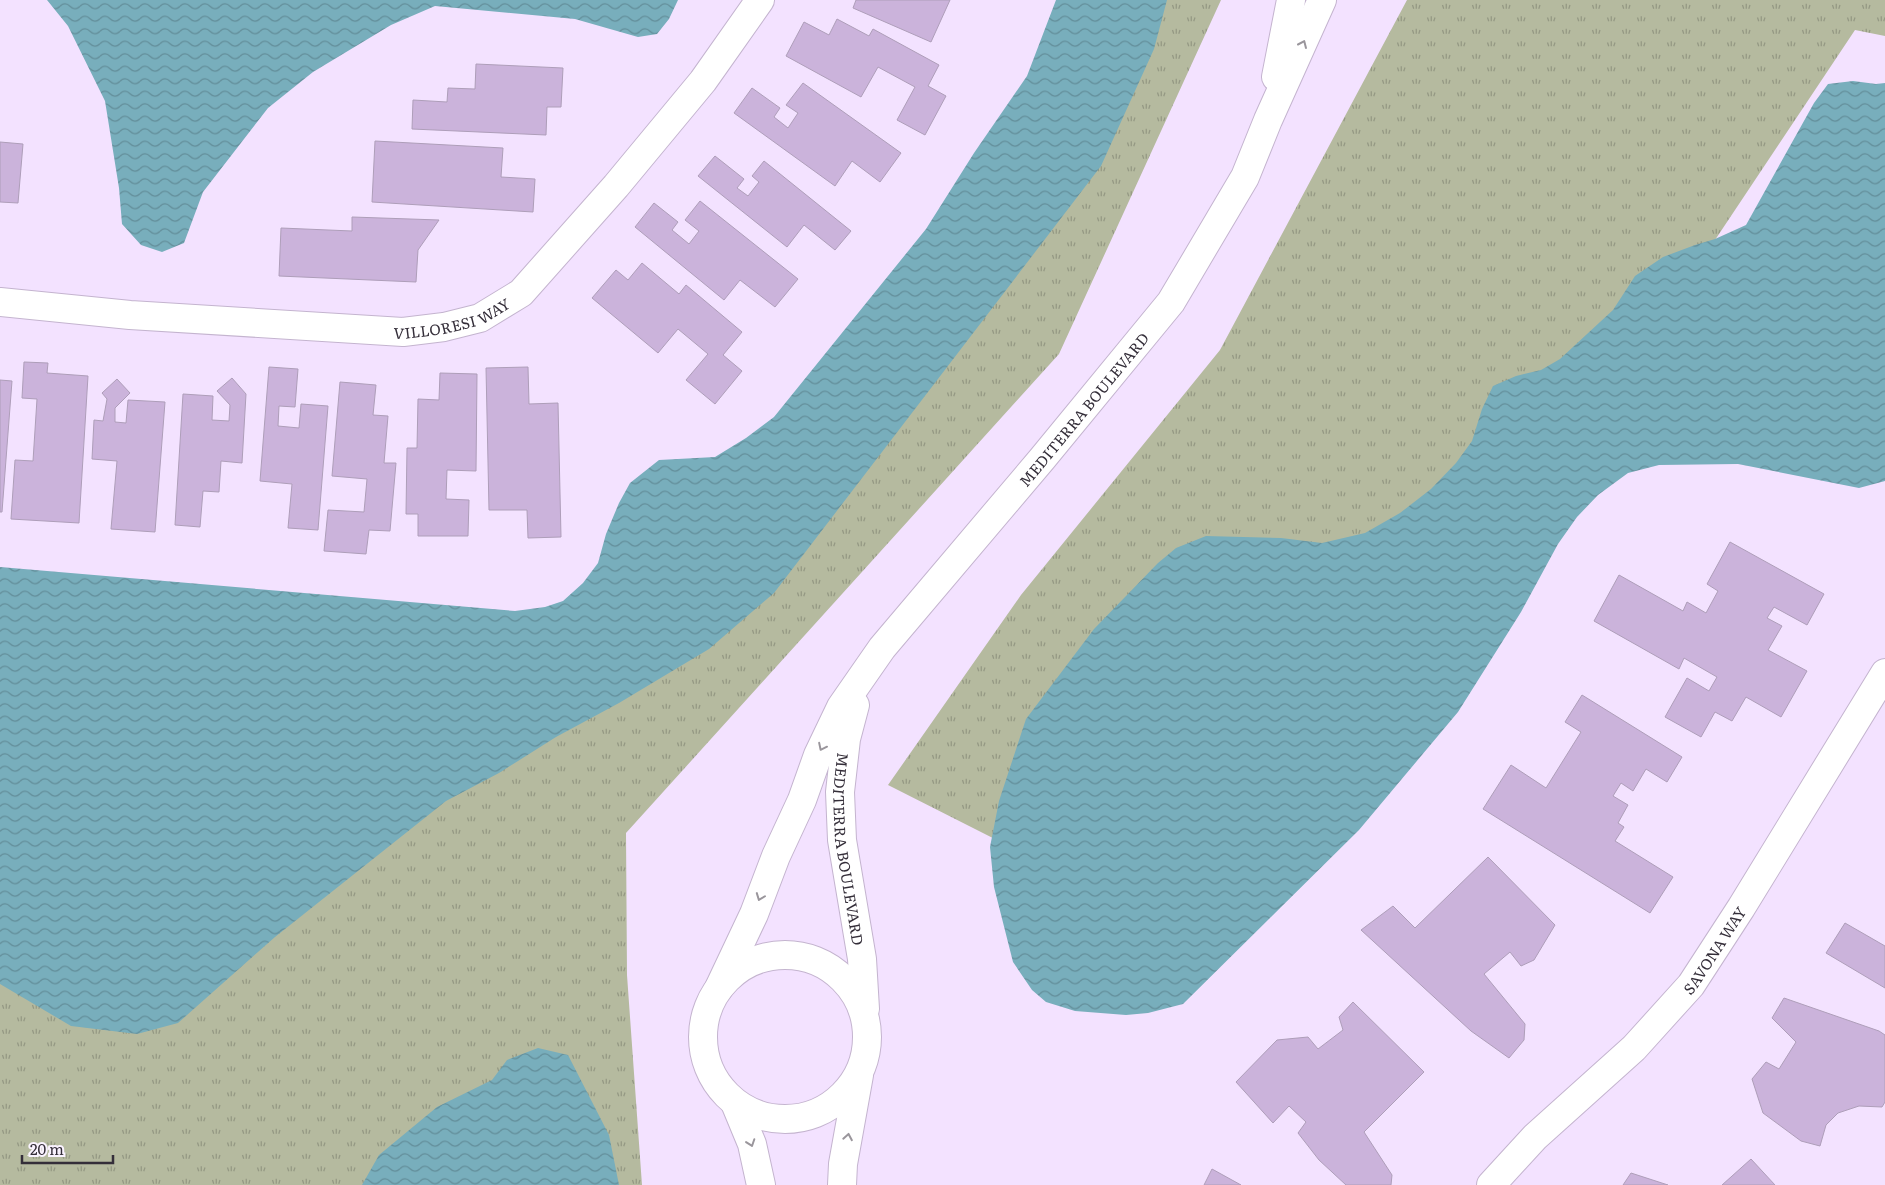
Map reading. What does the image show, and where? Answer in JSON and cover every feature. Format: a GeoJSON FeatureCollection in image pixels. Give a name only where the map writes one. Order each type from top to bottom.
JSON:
{"type":"FeatureCollection","features":[{"type":"Feature","properties":{"kind":"street","name":"VILLORESI WAY"},"geometry":{"type":"LineString","coordinates":[[0,302],[130,315],[403,332],[444,327],[480,318],[521,292],[610,193],[703,81],[760,0]]}},
{"type":"Feature","properties":{"kind":"street","name":"MEDITERRA BOULEVARD"},"geometry":{"type":"LineString","coordinates":[[1268,120],[1291,0]]}},
{"type":"Feature","properties":{"kind":"street","name":"MEDITERRA BOULEVARD"},"geometry":{"type":"LineString","coordinates":[[719,988],[754,914],[776,856],[802,800],[818,755],[841,707],[882,648],[1042,460],[1172,302],[1245,177],[1268,120],[1322,0]]}},
{"type":"Feature","properties":{"kind":"street","name":"SAVONA WAY"},"geometry":{"type":"LineString","coordinates":[[1491,1185],[1535,1137],[1634,1048],[1691,985],[1741,908],[1885,673]]}},
{"type":"Feature","properties":{"kind":"street","name":"MEDITERRA BOULEVARD"},"geometry":{"type":"LineString","coordinates":[[863,675],[846,739],[840,792],[842,840],[862,959],[866,1026]]}},
{"type":"Feature","properties":{"kind":"street"},"geometry":{"type":"LineString","coordinates":[[842,1185],[843,1164],[859,1073],[866,1050],[866,1026],[858,1000],[842,977],[819,961],[792,954],[764,957],[739,969],[719,988],[707,1011],[702,1036],[706,1062],[717,1084],[735,1103],[756,1115],[780,1120],[804,1118],[826,1108],[845,1093],[859,1073]]}},
{"type":"Feature","properties":{"kind":"street"},"geometry":{"type":"LineString","coordinates":[[735,1103],[752,1144],[761,1185]]}},
{"type":"Feature","properties":{"kind":"green space"},"geometry":{"type":"Polygon","coordinates":[[[1113,0],[1221,0],[1059,354],[626,833],[627,975],[642,1185],[0,1185],[0,738],[663,583],[1113,0]]]}},
{"type":"Feature","properties":{"kind":"green space"},"geometry":{"type":"Polygon","coordinates":[[[1407,0],[1885,0],[1885,36],[1855,30],[1715,240],[1064,874],[888,785],[1021,595],[1220,350],[1407,0]]]}},
{"type":"Feature","properties":{"kind":"water"},"geometry":{"type":"Polygon","coordinates":[[[47,0],[678,0],[669,19],[657,34],[638,37],[575,19],[435,6],[391,25],[313,72],[268,108],[203,192],[184,243],[162,252],[141,245],[122,224],[119,188],[105,101],[68,26],[47,0]]]}},
{"type":"Feature","properties":{"kind":"water"},"geometry":{"type":"Polygon","coordinates":[[[1056,0],[1167,0],[1154,49],[1101,166],[774,593],[709,649],[619,703],[556,737],[499,773],[446,801],[275,937],[178,1023],[137,1034],[71,1026],[0,984],[0,567],[515,611],[545,607],[563,601],[583,583],[598,563],[606,534],[630,483],[659,460],[715,457],[746,438],[774,417],[926,229],[974,153],[1027,76],[1056,0]]]}},
{"type":"Feature","properties":{"kind":"water"},"geometry":{"type":"Polygon","coordinates":[[[1853,81],[1876,84],[1885,83],[1885,481],[1859,488],[1738,464],[1659,465],[1628,473],[1598,495],[1577,517],[1558,544],[1521,612],[1458,712],[1359,830],[1183,1004],[1148,1013],[1126,1015],[1075,1011],[1046,1002],[1032,990],[1013,962],[994,887],[990,847],[999,801],[1026,719],[1094,629],[1158,563],[1176,548],[1206,536],[1281,538],[1322,543],[1365,533],[1400,513],[1431,489],[1456,463],[1472,441],[1482,409],[1493,386],[1516,376],[1541,370],[1560,359],[1613,310],[1635,276],[1663,257],[1715,239],[1746,225],[1814,103],[1828,84],[1853,81]]]}},
{"type":"Feature","properties":{"kind":"water"},"geometry":{"type":"Polygon","coordinates":[[[538,1048],[568,1055],[609,1135],[619,1185],[362,1185],[379,1155],[437,1107],[492,1080],[507,1060],[538,1048]]]}},
{"type":"Feature","properties":{"kind":"building"},"geometry":{"type":"Polygon","coordinates":[[[856,0],[950,0],[931,42],[853,8],[856,0]]]}},
{"type":"Feature","properties":{"kind":"building"},"geometry":{"type":"Polygon","coordinates":[[[837,19],[869,36],[873,29],[939,65],[928,86],[946,96],[925,135],[897,120],[915,87],[878,67],[861,97],[786,56],[804,22],[829,35],[837,19]]]}},
{"type":"Feature","properties":{"kind":"building"},"geometry":{"type":"Polygon","coordinates":[[[476,64],[563,68],[561,107],[547,107],[546,135],[412,129],[413,100],[447,102],[448,88],[475,89],[476,64]]]}},
{"type":"Feature","properties":{"kind":"building"},"geometry":{"type":"Polygon","coordinates":[[[803,83],[901,153],[880,182],[852,161],[835,186],[734,113],[752,88],[780,108],[774,117],[788,128],[798,113],[786,105],[803,83]]]}},
{"type":"Feature","properties":{"kind":"building"},"geometry":{"type":"Polygon","coordinates":[[[375,141],[503,148],[501,177],[535,179],[533,212],[372,202],[375,141]]]}},
{"type":"Feature","properties":{"kind":"building"},"geometry":{"type":"Polygon","coordinates":[[[0,142],[23,144],[18,203],[0,202],[0,142]]]}},
{"type":"Feature","properties":{"kind":"building"},"geometry":{"type":"Polygon","coordinates":[[[715,156],[744,179],[737,188],[748,196],[759,182],[752,176],[764,161],[851,231],[835,250],[804,225],[787,247],[698,176],[715,156]]]}},
{"type":"Feature","properties":{"kind":"building"},"geometry":{"type":"Polygon","coordinates":[[[700,201],[798,279],[775,307],[740,280],[724,300],[635,227],[654,203],[678,222],[672,230],[689,244],[699,231],[685,220],[700,201]]]}},
{"type":"Feature","properties":{"kind":"building"},"geometry":{"type":"Polygon","coordinates":[[[352,217],[439,220],[418,250],[416,282],[279,276],[281,228],[352,231],[352,217]]]}},
{"type":"Feature","properties":{"kind":"building"},"geometry":{"type":"Polygon","coordinates":[[[642,263],[679,294],[686,285],[742,332],[723,355],[742,371],[715,404],[686,380],[708,354],[678,329],[658,353],[592,298],[616,270],[628,280],[642,263]]]}},
{"type":"Feature","properties":{"kind":"building"},"geometry":{"type":"Polygon","coordinates":[[[24,362],[48,363],[47,373],[88,376],[79,523],[11,519],[15,460],[33,461],[37,399],[22,398],[24,362]]]}},
{"type":"Feature","properties":{"kind":"building"},"geometry":{"type":"Polygon","coordinates":[[[269,367],[298,369],[295,407],[279,406],[278,426],[299,428],[301,404],[328,406],[318,530],[288,528],[292,484],[260,481],[269,367]]]}},
{"type":"Feature","properties":{"kind":"building"},"geometry":{"type":"Polygon","coordinates":[[[528,367],[529,404],[558,403],[561,537],[528,538],[527,510],[489,510],[486,368],[528,367]]]}},
{"type":"Feature","properties":{"kind":"building"},"geometry":{"type":"Polygon","coordinates":[[[440,373],[477,374],[476,471],[447,470],[446,499],[469,500],[468,536],[418,536],[418,514],[406,514],[407,448],[417,448],[418,399],[439,400],[440,373]]]}},
{"type":"Feature","properties":{"kind":"building"},"geometry":{"type":"Polygon","coordinates":[[[232,378],[246,394],[242,463],[221,461],[219,492],[203,491],[200,527],[175,525],[183,394],[213,396],[212,420],[229,421],[230,405],[217,391],[232,378]]]}},
{"type":"Feature","properties":{"kind":"building"},"geometry":{"type":"Polygon","coordinates":[[[117,379],[130,393],[115,408],[115,422],[126,423],[128,400],[165,402],[155,532],[111,529],[117,461],[92,459],[94,420],[103,421],[107,399],[102,393],[117,379]]]}},
{"type":"Feature","properties":{"kind":"building"},"geometry":{"type":"Polygon","coordinates":[[[0,380],[12,381],[2,512],[0,512],[0,380]]]}},
{"type":"Feature","properties":{"kind":"building"},"geometry":{"type":"Polygon","coordinates":[[[340,382],[376,385],[373,415],[388,416],[384,463],[396,463],[390,531],[369,530],[366,554],[324,551],[328,510],[364,512],[367,479],[332,476],[340,382]]]}},
{"type":"Feature","properties":{"kind":"building"},"geometry":{"type":"Polygon","coordinates":[[[1730,542],[1824,594],[1807,625],[1774,607],[1767,618],[1782,626],[1768,650],[1807,671],[1781,717],[1746,697],[1732,721],[1715,712],[1701,737],[1665,717],[1687,678],[1709,691],[1717,677],[1684,658],[1679,669],[1594,621],[1619,575],[1683,611],[1687,602],[1706,613],[1718,591],[1707,584],[1730,542]]]}},
{"type":"Feature","properties":{"kind":"building"},"geometry":{"type":"Polygon","coordinates":[[[1582,695],[1682,757],[1667,782],[1646,769],[1633,791],[1621,783],[1613,796],[1628,805],[1618,823],[1624,827],[1615,841],[1673,877],[1650,913],[1483,809],[1511,765],[1546,788],[1581,732],[1565,722],[1582,695]]]}},
{"type":"Feature","properties":{"kind":"building"},"geometry":{"type":"Polygon","coordinates":[[[1488,857],[1555,925],[1534,960],[1521,966],[1510,952],[1484,974],[1525,1024],[1524,1040],[1509,1058],[1471,1031],[1361,930],[1393,906],[1415,928],[1488,857]]]}},
{"type":"Feature","properties":{"kind":"building"},"geometry":{"type":"Polygon","coordinates":[[[1845,923],[1885,946],[1885,988],[1826,953],[1845,923]]]}},
{"type":"Feature","properties":{"kind":"building"},"geometry":{"type":"Polygon","coordinates":[[[1784,998],[1879,1031],[1885,1035],[1885,1102],[1882,1107],[1859,1106],[1838,1113],[1826,1125],[1820,1146],[1801,1141],[1763,1113],[1752,1079],[1766,1062],[1779,1069],[1796,1042],[1772,1018],[1784,998]]]}},
{"type":"Feature","properties":{"kind":"building"},"geometry":{"type":"Polygon","coordinates":[[[1353,1002],[1424,1072],[1364,1132],[1392,1175],[1391,1185],[1346,1185],[1319,1160],[1298,1133],[1306,1122],[1289,1106],[1273,1123],[1236,1082],[1277,1040],[1308,1037],[1318,1049],[1343,1030],[1339,1017],[1353,1002]]]}},
{"type":"Feature","properties":{"kind":"building"},"geometry":{"type":"Polygon","coordinates":[[[1751,1159],[1775,1185],[1722,1185],[1751,1159]]]}},
{"type":"Feature","properties":{"kind":"building"},"geometry":{"type":"Polygon","coordinates":[[[1212,1169],[1241,1185],[1204,1185],[1212,1169]]]}},
{"type":"Feature","properties":{"kind":"building"},"geometry":{"type":"Polygon","coordinates":[[[1631,1173],[1668,1185],[1623,1185],[1631,1173]]]}}]}
